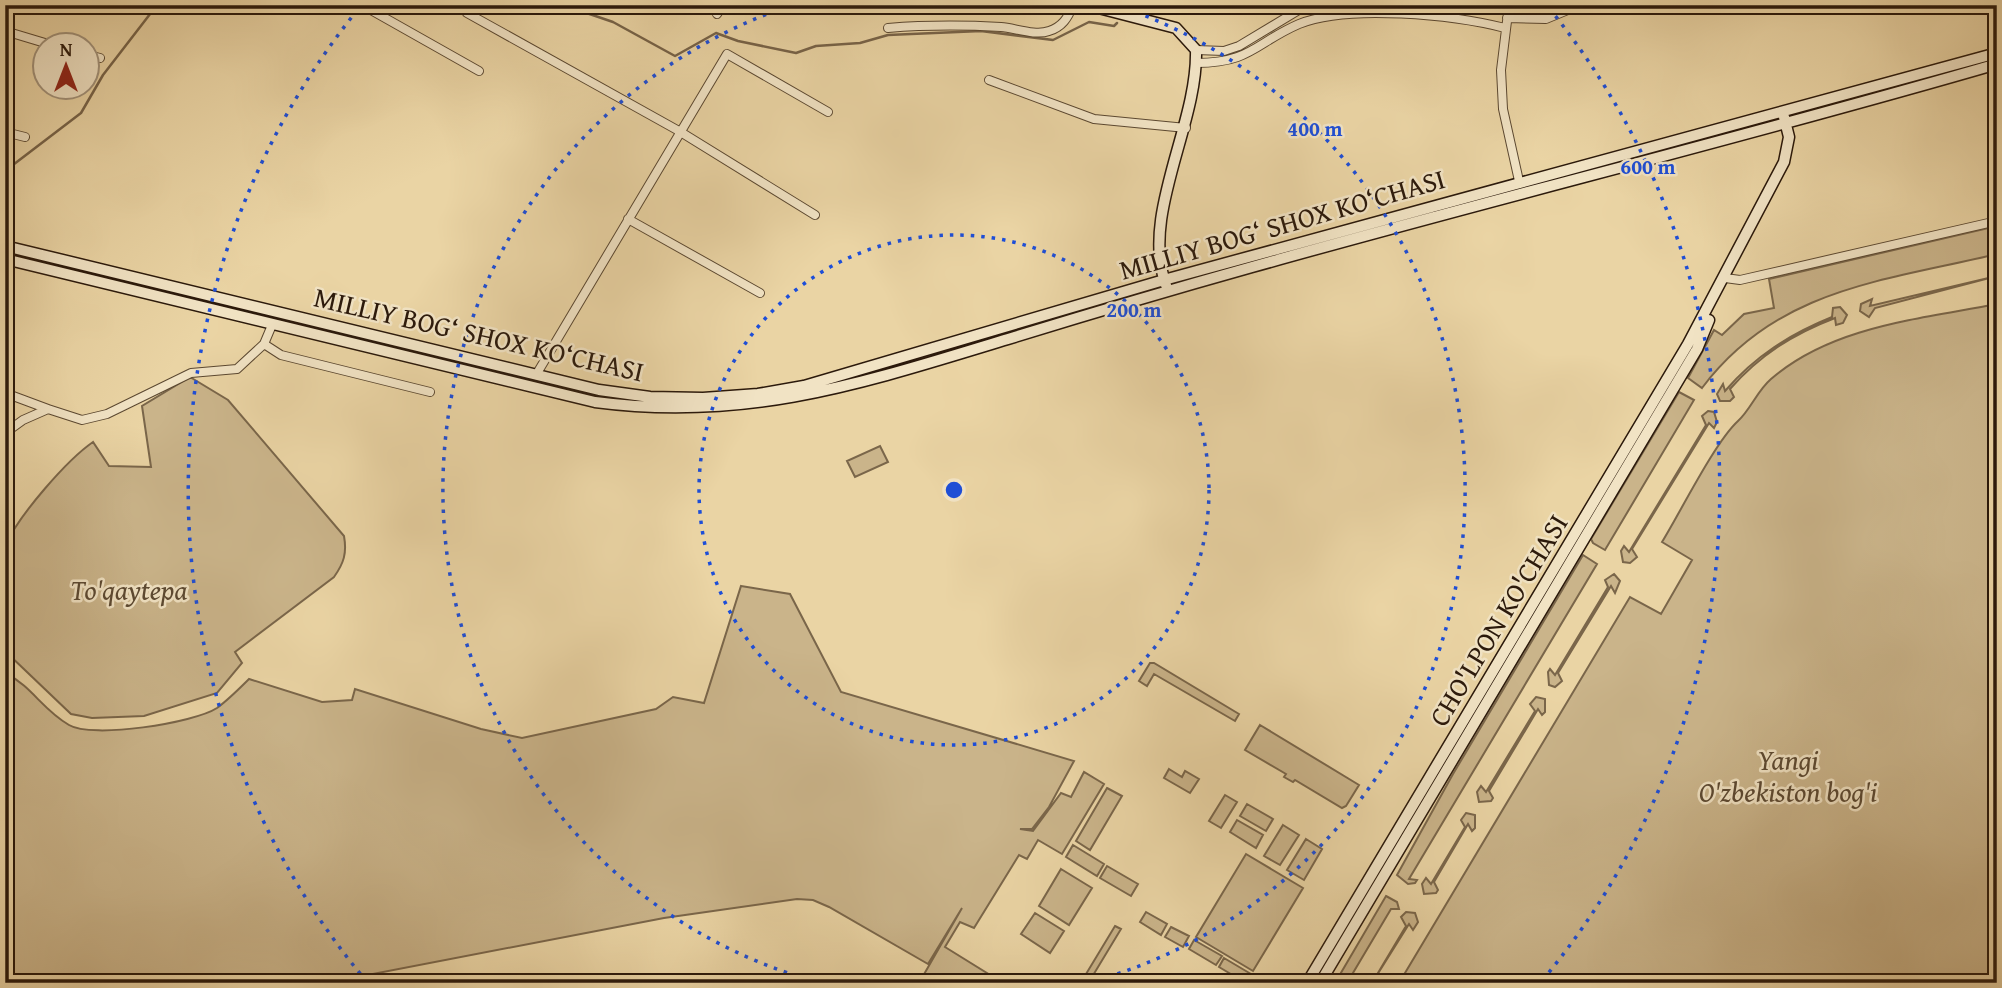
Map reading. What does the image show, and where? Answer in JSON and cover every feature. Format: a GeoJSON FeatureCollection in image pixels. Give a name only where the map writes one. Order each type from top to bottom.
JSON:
{"type":"FeatureCollection","features":[{"type":"Feature","properties":{"kind":"main road"},"geometry":{"type":"LineString","coordinates":[[1087,5],[1176,28],[1196,50],[1185,128],[1160,221],[1166,285]]}},
{"type":"Feature","properties":{"kind":"main road","name":"MILLIY BOG‘ SHOX KO‘CHASI"},"geometry":{"type":"LineString","coordinates":[[5,246],[599,390],[650,397],[703,398],[766,393],[856,372],[1411,217],[1784,117],[1997,53]]}},
{"type":"Feature","properties":{"kind":"main road","name":"MILLIY BOG‘ SHOX KO‘CHASI"},"geometry":{"type":"LineString","coordinates":[[1411,217],[1520,181],[1997,64]]}},
{"type":"Feature","properties":{"kind":"main road","name":"CHO'LPON KO'CHASI"},"geometry":{"type":"LineString","coordinates":[[1307,983],[1566,551],[1725,278],[1784,162],[1789,143],[1784,117]]}},
{"type":"Feature","properties":{"kind":"main road"},"geometry":{"type":"LineString","coordinates":[[24,264],[27,251]]}},
{"type":"Feature","properties":{"kind":"main road","name":"MILLIY BOG‘ SHOX KO‘CHASI"},"geometry":{"type":"LineString","coordinates":[[5,259],[595,402],[649,408],[734,407],[781,401],[844,386],[1166,285]]}},
{"type":"Feature","properties":{"kind":"main road","name":"CHO'LPON KO'CHASI"},"geometry":{"type":"LineString","coordinates":[[1320,983],[1697,349],[1725,278]]}},
{"type":"Feature","properties":{"kind":"main road"},"geometry":{"type":"LineString","coordinates":[[401,357],[404,342]]}},
{"type":"Feature","properties":{"kind":"street"},"geometry":{"type":"LineString","coordinates":[[362,5],[479,71]]}},
{"type":"Feature","properties":{"kind":"street"},"geometry":{"type":"LineString","coordinates":[[468,5],[467,13],[679,131],[815,215]]}},
{"type":"Feature","properties":{"kind":"street"},"geometry":{"type":"LineString","coordinates":[[717,14],[723,5]]}},
{"type":"Feature","properties":{"kind":"street"},"geometry":{"type":"LineString","coordinates":[[888,28],[970,25],[1021,28],[1037,33],[1049,31],[1068,20],[1073,5]]}},
{"type":"Feature","properties":{"kind":"street"},"geometry":{"type":"LineString","coordinates":[[1196,50],[1224,51],[1239,46],[1307,5]]}},
{"type":"Feature","properties":{"kind":"street"},"geometry":{"type":"LineString","coordinates":[[1509,5],[1501,70],[1503,109],[1520,181]]}},
{"type":"Feature","properties":{"kind":"street"},"geometry":{"type":"LineString","coordinates":[[1507,18],[1546,19],[1580,5]]}},
{"type":"Feature","properties":{"kind":"street"},"geometry":{"type":"LineString","coordinates":[[1196,63],[1225,63],[1255,50],[1299,24],[1326,17],[1399,14],[1505,28]]}},
{"type":"Feature","properties":{"kind":"street"},"geometry":{"type":"LineString","coordinates":[[5,32],[32,40]]}},
{"type":"Feature","properties":{"kind":"street"},"geometry":{"type":"LineString","coordinates":[[536,375],[726,54],[828,112]]}},
{"type":"Feature","properties":{"kind":"street"},"geometry":{"type":"LineString","coordinates":[[989,79],[1094,119],[1185,128]]}},
{"type":"Feature","properties":{"kind":"street"},"geometry":{"type":"LineString","coordinates":[[5,132],[25,137]]}},
{"type":"Feature","properties":{"kind":"street"},"geometry":{"type":"LineString","coordinates":[[628,219],[760,293]]}},
{"type":"Feature","properties":{"kind":"street"},"geometry":{"type":"LineString","coordinates":[[1725,278],[1740,280],[1997,221]]}},
{"type":"Feature","properties":{"kind":"street"},"geometry":{"type":"LineString","coordinates":[[5,393],[82,420],[107,414],[191,373],[237,369],[264,344],[272,325]]}},
{"type":"Feature","properties":{"kind":"street"},"geometry":{"type":"LineString","coordinates":[[264,344],[281,355],[430,392]]}},
{"type":"Feature","properties":{"kind":"street"},"geometry":{"type":"LineString","coordinates":[[5,433],[23,419],[48,409]]}},
{"type":"Feature","properties":{"kind":"green space"},"geometry":{"type":"Polygon","coordinates":[[[1997,226],[1997,254],[1914,272],[1835,294],[1799,309],[1764,329],[1732,355],[1702,388],[1688,378],[1714,330],[1722,335],[1744,314],[1774,308],[1769,279],[1997,226]]]}},
{"type":"Feature","properties":{"kind":"green space"},"geometry":{"type":"Polygon","coordinates":[[[1997,276],[1875,308],[1869,317],[1860,311],[1861,304],[1872,299],[1870,306],[1997,276]]]}},
{"type":"Feature","properties":{"kind":"green space","name":"Yangi O'zbekiston bog'i"},"geometry":{"type":"Polygon","coordinates":[[[1997,304],[1997,983],[1399,983],[1630,597],[1661,614],[1692,560],[1662,542],[1719,444],[1766,384],[1795,361],[1849,336],[1908,320],[1997,304]]]}},
{"type":"Feature","properties":{"kind":"green space"},"geometry":{"type":"Polygon","coordinates":[[[1840,307],[1847,315],[1843,323],[1836,325],[1835,318],[1778,347],[1753,366],[1730,389],[1734,397],[1730,401],[1720,401],[1717,394],[1723,384],[1725,391],[1761,357],[1802,331],[1832,317],[1833,308],[1840,307]]]}},
{"type":"Feature","properties":{"kind":"green space","name":"To'qaytepa"},"geometry":{"type":"Polygon","coordinates":[[[190,377],[228,400],[344,536],[345,553],[342,562],[334,577],[235,652],[242,663],[217,693],[144,716],[92,718],[71,714],[5,651],[3,578],[6,544],[45,488],[70,461],[93,442],[109,466],[151,467],[142,406],[190,377]]]}},
{"type":"Feature","properties":{"kind":"green space"},"geometry":{"type":"Polygon","coordinates":[[[1679,392],[1694,400],[1605,550],[1591,539],[1679,392]]]}},
{"type":"Feature","properties":{"kind":"green space"},"geometry":{"type":"Polygon","coordinates":[[[1708,411],[1714,412],[1717,422],[1714,428],[1709,423],[1632,549],[1637,557],[1630,563],[1623,562],[1621,551],[1624,546],[1629,552],[1706,425],[1702,416],[1708,411]]]}},
{"type":"Feature","properties":{"kind":"green space"},"geometry":{"type":"Polygon","coordinates":[[[880,446],[888,462],[855,477],[847,461],[880,446]]]}},
{"type":"Feature","properties":{"kind":"green space"},"geometry":{"type":"Polygon","coordinates":[[[1583,555],[1597,564],[1409,879],[1417,880],[1408,884],[1397,875],[1453,774],[1583,555]]]}},
{"type":"Feature","properties":{"kind":"green space"},"geometry":{"type":"Polygon","coordinates":[[[1614,574],[1620,581],[1615,593],[1611,586],[1558,673],[1562,681],[1555,687],[1549,685],[1548,672],[1550,669],[1555,675],[1608,587],[1605,580],[1614,574]]]}},
{"type":"Feature","properties":{"kind":"green space"},"geometry":{"type":"Polygon","coordinates":[[[741,586],[790,594],[841,692],[1074,761],[1049,807],[1032,829],[1020,829],[1033,831],[1061,793],[1071,797],[1084,772],[1104,784],[1062,854],[1038,840],[1027,859],[1019,855],[974,928],[960,922],[945,947],[1003,983],[953,983],[937,976],[929,983],[919,983],[962,908],[928,964],[829,907],[813,900],[797,899],[664,918],[357,977],[358,983],[5,983],[7,674],[24,685],[60,719],[81,729],[120,730],[166,724],[205,714],[217,708],[249,679],[322,702],[352,700],[355,689],[481,729],[522,738],[656,709],[673,697],[704,703],[741,586]]]}},
{"type":"Feature","properties":{"kind":"green space"},"geometry":{"type":"Polygon","coordinates":[[[1150,663],[1239,714],[1235,721],[1154,674],[1147,686],[1139,681],[1150,663]]]}},
{"type":"Feature","properties":{"kind":"green space"},"geometry":{"type":"Polygon","coordinates":[[[1536,697],[1545,699],[1545,712],[1542,715],[1538,709],[1489,791],[1493,798],[1491,801],[1479,802],[1477,792],[1481,786],[1486,792],[1535,711],[1530,704],[1536,697]]]}},
{"type":"Feature","properties":{"kind":"green space"},"geometry":{"type":"Polygon","coordinates":[[[1260,725],[1359,785],[1346,806],[1342,808],[1295,780],[1293,782],[1284,777],[1286,774],[1245,750],[1260,725]]]}},
{"type":"Feature","properties":{"kind":"green space"},"geometry":{"type":"Polygon","coordinates":[[[1169,769],[1182,777],[1185,771],[1199,779],[1190,793],[1164,778],[1169,769]]]}},
{"type":"Feature","properties":{"kind":"green space"},"geometry":{"type":"Polygon","coordinates":[[[1107,788],[1122,796],[1090,850],[1076,841],[1107,788]]]}},
{"type":"Feature","properties":{"kind":"green space"},"geometry":{"type":"Polygon","coordinates":[[[1225,795],[1237,802],[1221,828],[1209,821],[1225,795]]]}},
{"type":"Feature","properties":{"kind":"green space"},"geometry":{"type":"Polygon","coordinates":[[[1247,804],[1273,819],[1266,831],[1240,816],[1247,804]]]}},
{"type":"Feature","properties":{"kind":"green space"},"geometry":{"type":"Polygon","coordinates":[[[1466,813],[1475,815],[1475,828],[1472,831],[1468,824],[1434,882],[1438,890],[1436,893],[1424,894],[1422,884],[1426,878],[1431,884],[1465,827],[1461,820],[1466,813]]]}},
{"type":"Feature","properties":{"kind":"green space"},"geometry":{"type":"Polygon","coordinates":[[[1237,820],[1263,835],[1256,848],[1230,832],[1237,820]]]}},
{"type":"Feature","properties":{"kind":"green space"},"geometry":{"type":"Polygon","coordinates":[[[1283,825],[1299,835],[1280,865],[1264,856],[1283,825]]]}},
{"type":"Feature","properties":{"kind":"green space"},"geometry":{"type":"Polygon","coordinates":[[[1306,839],[1322,849],[1304,880],[1287,870],[1306,839]]]}},
{"type":"Feature","properties":{"kind":"green space"},"geometry":{"type":"Polygon","coordinates":[[[1073,845],[1104,864],[1097,876],[1066,857],[1073,845]]]}},
{"type":"Feature","properties":{"kind":"green space"},"geometry":{"type":"Polygon","coordinates":[[[1246,854],[1303,888],[1253,971],[1196,937],[1246,854]]]}},
{"type":"Feature","properties":{"kind":"green space"},"geometry":{"type":"Polygon","coordinates":[[[1107,866],[1138,884],[1131,896],[1100,878],[1107,866]]]}},
{"type":"Feature","properties":{"kind":"green space"},"geometry":{"type":"Polygon","coordinates":[[[1061,869],[1092,888],[1069,925],[1039,906],[1061,869]]]}},
{"type":"Feature","properties":{"kind":"green space"},"geometry":{"type":"Polygon","coordinates":[[[1386,896],[1397,902],[1399,909],[1391,909],[1347,983],[1335,983],[1386,896]]]}},
{"type":"Feature","properties":{"kind":"green space"},"geometry":{"type":"Polygon","coordinates":[[[1146,912],[1167,924],[1161,935],[1140,922],[1146,912]]]}},
{"type":"Feature","properties":{"kind":"green space"},"geometry":{"type":"Polygon","coordinates":[[[1406,912],[1415,913],[1418,922],[1413,930],[1409,924],[1372,983],[1406,926],[1401,917],[1406,912]]]}},
{"type":"Feature","properties":{"kind":"green space"},"geometry":{"type":"Polygon","coordinates":[[[1035,913],[1064,931],[1050,953],[1021,934],[1035,913]]]}},
{"type":"Feature","properties":{"kind":"green space"},"geometry":{"type":"Polygon","coordinates":[[[1115,926],[1121,929],[1089,982],[1083,979],[1115,926]]]}},
{"type":"Feature","properties":{"kind":"green space"},"geometry":{"type":"Polygon","coordinates":[[[1171,927],[1189,936],[1183,947],[1165,937],[1171,927]]]}},
{"type":"Feature","properties":{"kind":"green space"},"geometry":{"type":"Polygon","coordinates":[[[1194,940],[1222,956],[1216,965],[1189,949],[1194,940]]]}},
{"type":"Feature","properties":{"kind":"green space"},"geometry":{"type":"Polygon","coordinates":[[[1224,958],[1251,974],[1246,983],[1219,967],[1224,958]]]}},
{"type":"Feature","properties":{"kind":"waterway"},"geometry":{"type":"LineString","coordinates":[[5,171],[81,113],[103,75],[157,5]]}},
{"type":"Feature","properties":{"kind":"waterway"},"geometry":{"type":"LineString","coordinates":[[541,5],[569,7],[613,22],[675,56],[716,33],[738,41],[796,53],[816,46],[860,43],[888,35],[981,31],[1053,40],[1089,22],[1114,26],[1117,23]]}}]}
